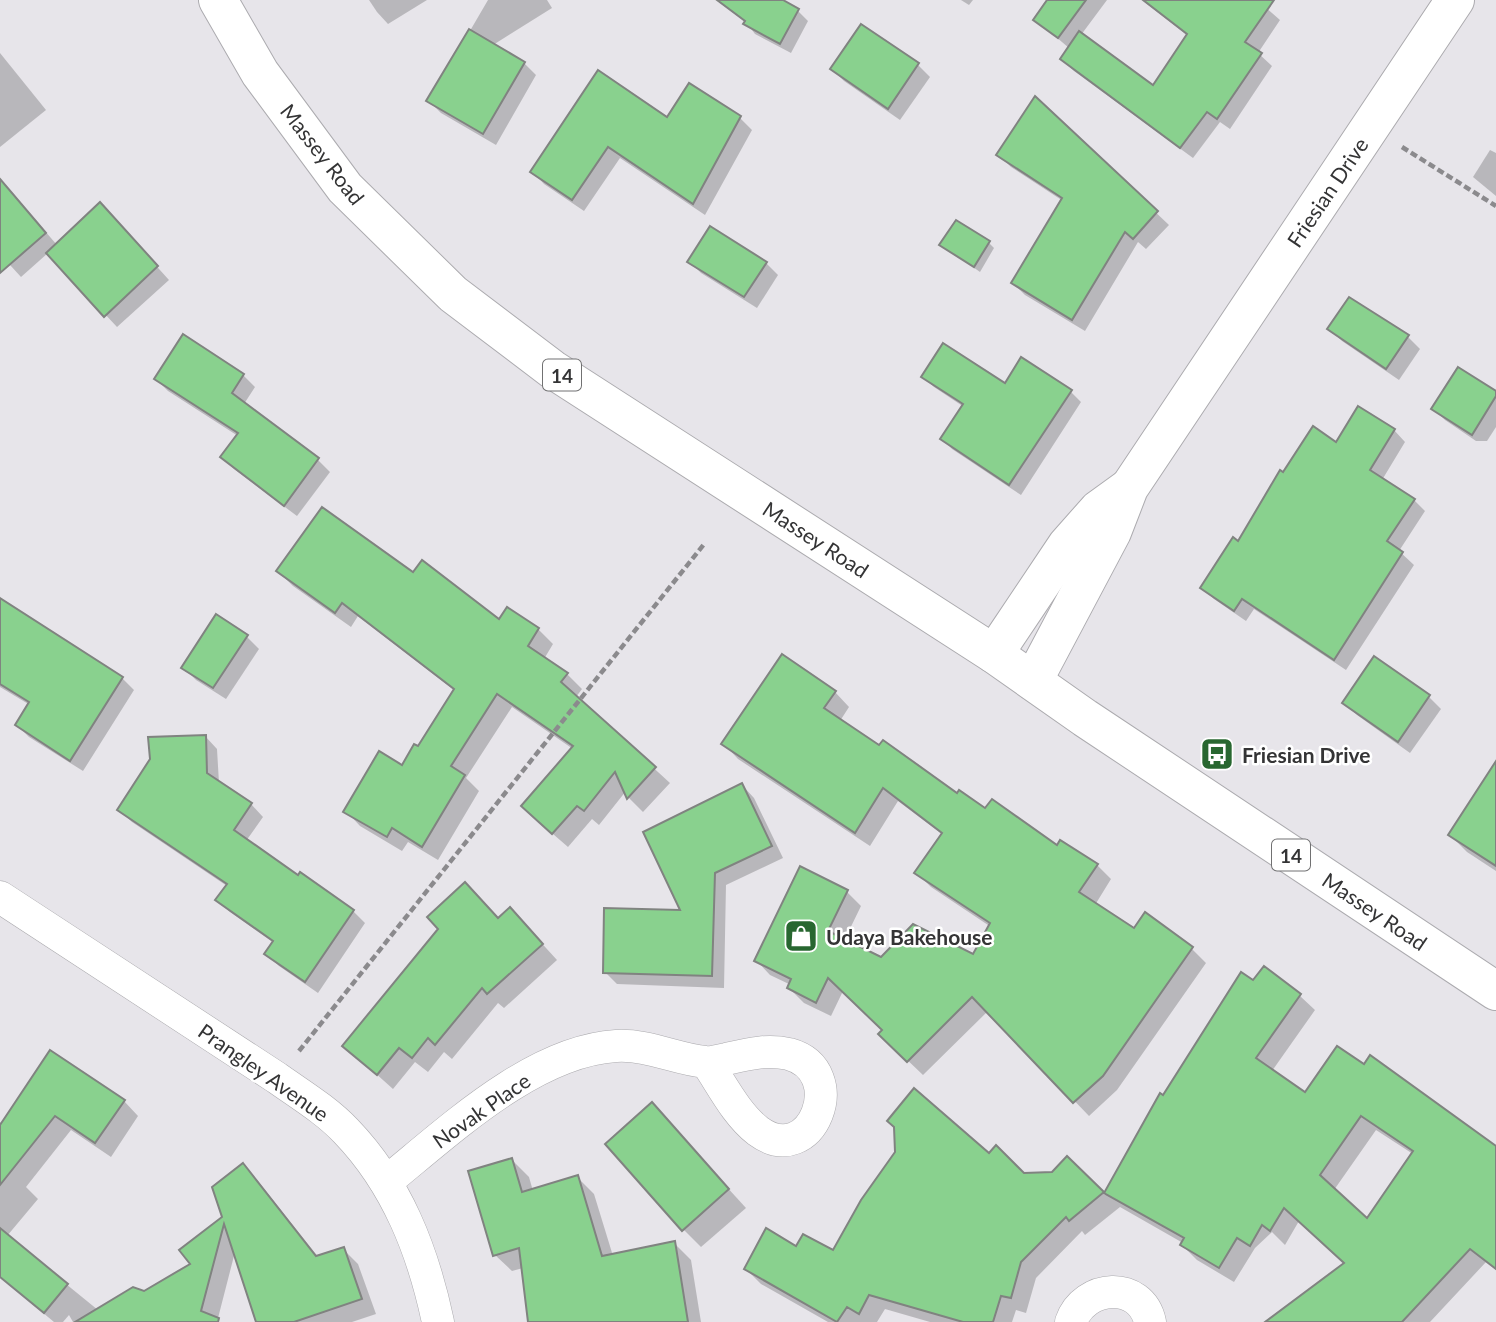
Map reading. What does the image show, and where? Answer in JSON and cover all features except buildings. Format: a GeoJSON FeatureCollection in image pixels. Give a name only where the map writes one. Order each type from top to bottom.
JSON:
{"type":"FeatureCollection","features":[{"type":"Feature","properties":{"kind":"main road","name":"Massey Road"},"geometry":{"type":"LineString","coordinates":[[218,0],[260,73],[345,188],[453,294],[552,369],[994,654],[1496,991]]}},
{"type":"Feature","properties":{"kind":"main road","name":"Friesian Drive"},"geometry":{"type":"LineString","coordinates":[[1033,681],[1112,532],[1129,488],[1453,1]]}},
{"type":"Feature","properties":{"kind":"main road","name":"Friesian Drive"},"geometry":{"type":"LineString","coordinates":[[994,654],[1067,545],[1098,510],[1129,488]]}},
{"type":"Feature","properties":{"kind":"street","name":"Prangley Avenue"},"geometry":{"type":"LineString","coordinates":[[0,897],[277,1078],[345,1130],[386,1181],[404,1214],[421,1256],[438,1322]]}},
{"type":"Feature","properties":{"kind":"street","name":"Novak Place"},"geometry":{"type":"LineString","coordinates":[[386,1181],[522,1078],[577,1053],[618,1046],[660,1051],[707,1063]]}},
{"type":"Feature","properties":{"kind":"street"},"geometry":{"type":"LineString","coordinates":[[1071,1322],[1074,1312],[1084,1301],[1095,1294],[1108,1292],[1131,1297],[1149,1315],[1150,1322]]}},
{"type":"Feature","properties":{"kind":"path"},"geometry":{"type":"LineString","coordinates":[[1371,128],[1496,206]]}},
{"type":"Feature","properties":{"kind":"path"},"geometry":{"type":"LineString","coordinates":[[277,1078],[705,543]]}},
{"type":"Feature","properties":{"kind":"place","name":"Friesian Drive"},"geometry":{"type":"Point","coordinates":[1217,754]}},
{"type":"Feature","properties":{"kind":"place","name":"Udaya Bakehouse"},"geometry":{"type":"Point","coordinates":[801,936]}}]}
